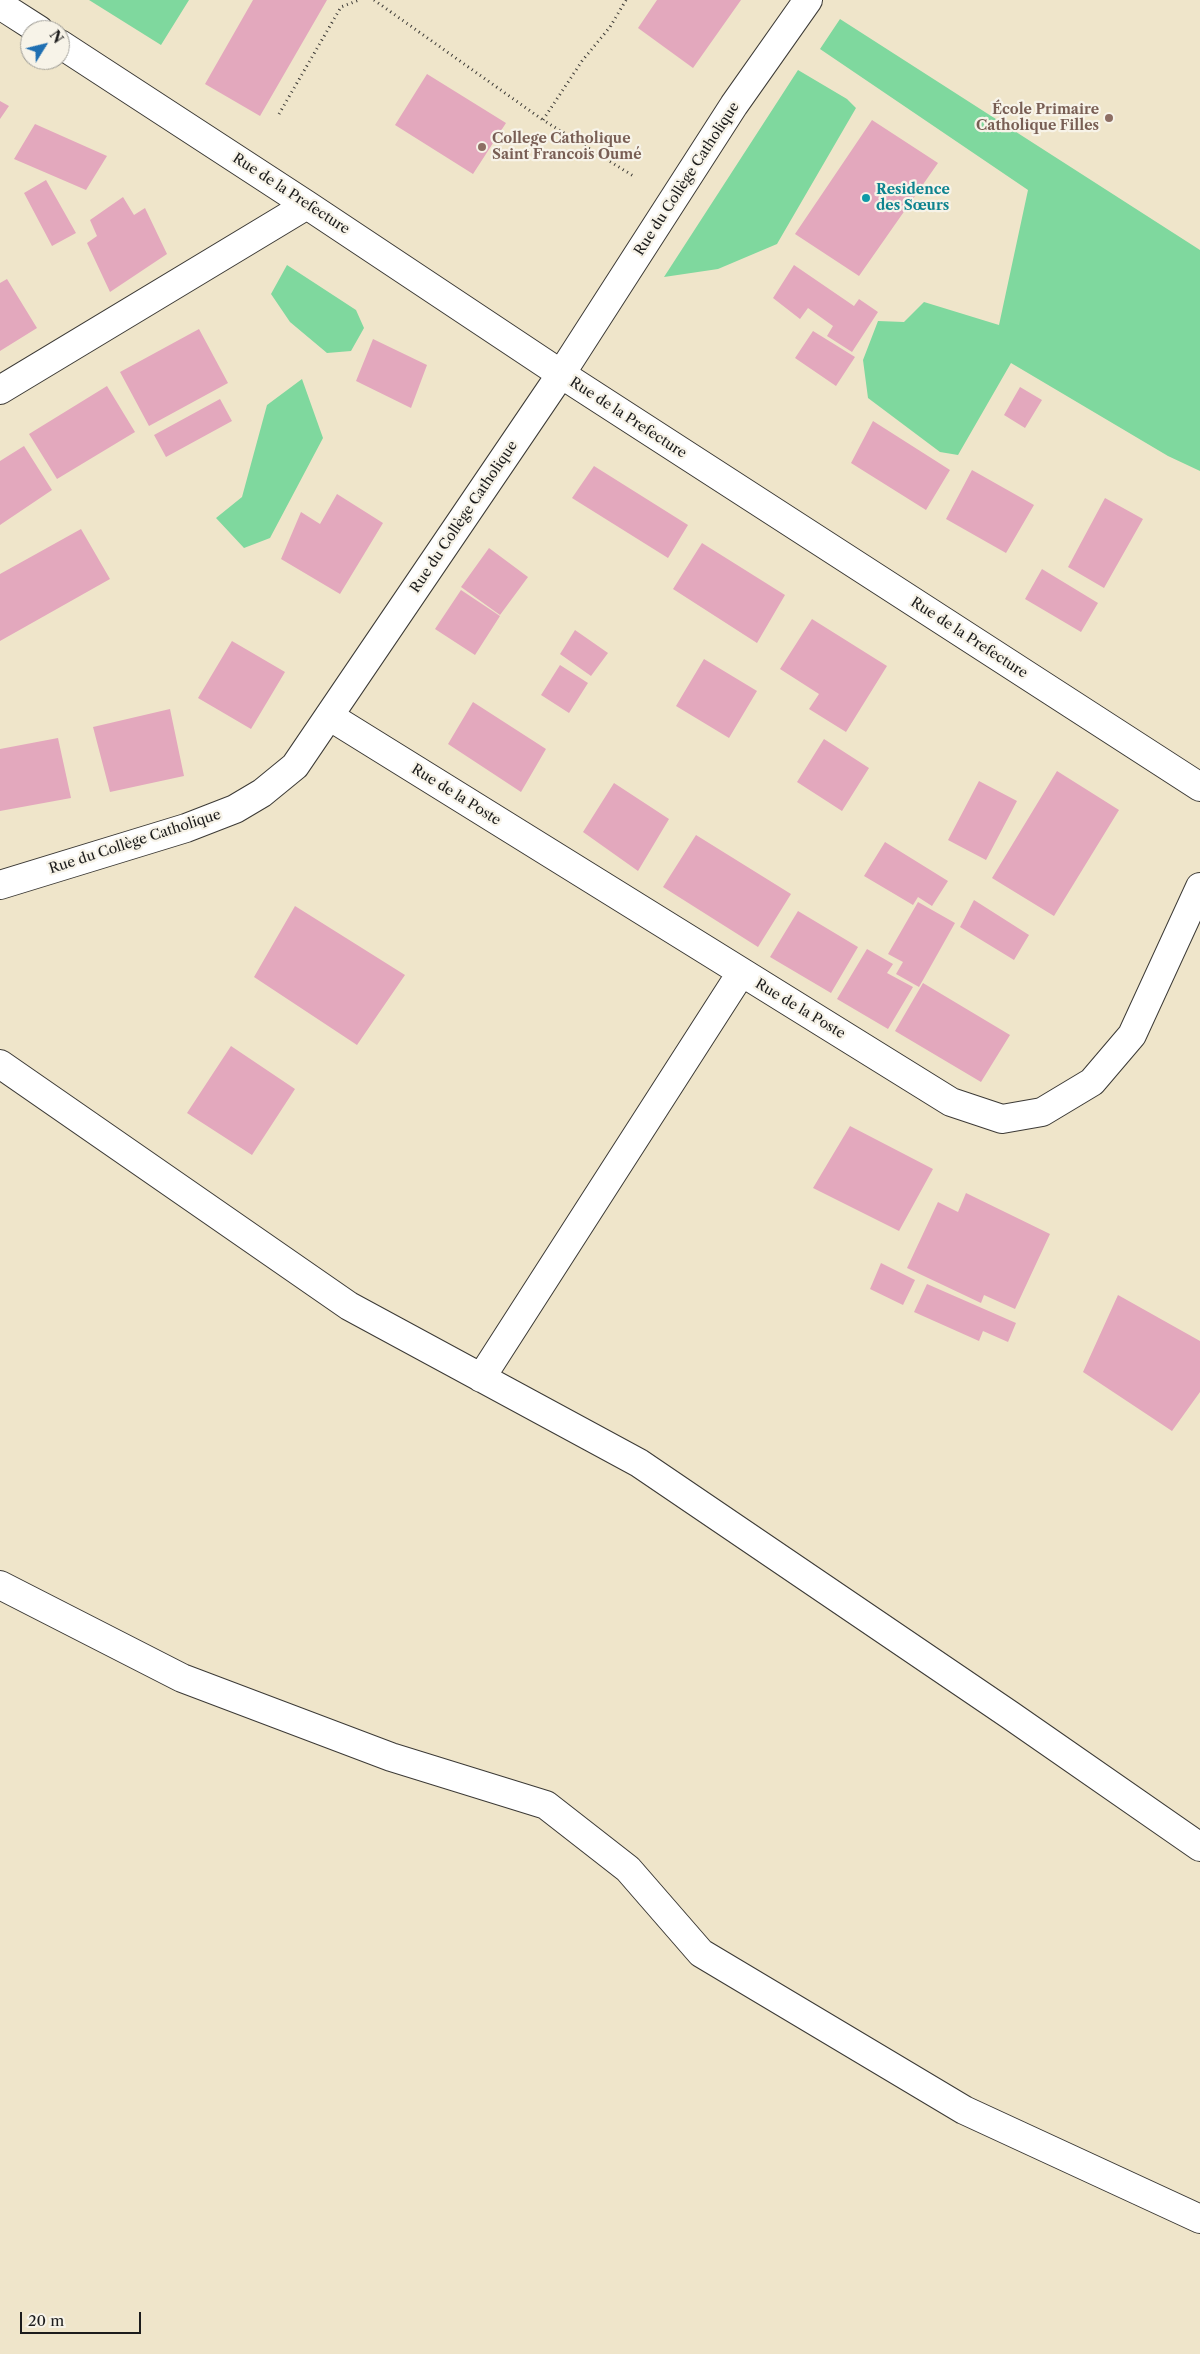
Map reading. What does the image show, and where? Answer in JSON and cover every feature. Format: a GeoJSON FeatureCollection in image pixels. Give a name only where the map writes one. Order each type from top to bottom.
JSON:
{"type":"FeatureCollection","features":[{"type":"Feature","properties":{"kind":"street","name":"Rue du Collège Catholique"},"geometry":{"type":"LineString","coordinates":[[0,885],[186,828],[235,809],[262,793],[295,766],[561,374],[734,105],[808,0]]}},
{"type":"Feature","properties":{"kind":"street"},"geometry":{"type":"LineString","coordinates":[[0,5],[23,20]]}},
{"type":"Feature","properties":{"kind":"street","name":"Rue de la Prefecture"},"geometry":{"type":"LineString","coordinates":[[70,51],[561,374],[1200,787]]}},
{"type":"Feature","properties":{"kind":"street"},"geometry":{"type":"LineString","coordinates":[[0,390],[307,205]]}},
{"type":"Feature","properties":{"kind":"street","name":"Rue de la Poste"},"geometry":{"type":"LineString","coordinates":[[329,716],[951,1102],[1002,1119],[1042,1112],[1092,1082],[1132,1035],[1200,886]]}},
{"type":"Feature","properties":{"kind":"street"},"geometry":{"type":"LineString","coordinates":[[481,1378],[741,973]]}},
{"type":"Feature","properties":{"kind":"street"},"geometry":{"type":"LineString","coordinates":[[0,1064],[349,1306],[639,1463],[1010,1715],[1200,1847]]}},
{"type":"Feature","properties":{"kind":"street"},"geometry":{"type":"LineString","coordinates":[[0,1584],[182,1678],[391,1757],[546,1805],[628,1870],[701,1954],[964,2110],[1200,2219]]}},
{"type":"Feature","properties":{"kind":"path"},"geometry":{"type":"LineString","coordinates":[[279,114],[341,7],[359,0]]}},
{"type":"Feature","properties":{"kind":"path"},"geometry":{"type":"LineString","coordinates":[[374,0],[543,120],[635,178]]}},
{"type":"Feature","properties":{"kind":"path"},"geometry":{"type":"LineString","coordinates":[[543,120],[582,61],[610,27],[626,0]]}},
{"type":"Feature","properties":{"kind":"green space"},"geometry":{"type":"Polygon","coordinates":[[[89,0],[189,0],[161,45],[89,0]]]}},
{"type":"Feature","properties":{"kind":"green space"},"geometry":{"type":"Polygon","coordinates":[[[840,19],[1200,250],[1200,471],[1168,456],[1011,363],[958,455],[940,452],[868,398],[863,360],[878,321],[904,322],[924,302],[999,325],[1028,190],[820,49],[840,19]]]}},
{"type":"Feature","properties":{"kind":"green space"},"geometry":{"type":"Polygon","coordinates":[[[798,70],[847,99],[856,108],[777,244],[718,269],[664,277],[798,70]]]}},
{"type":"Feature","properties":{"kind":"green space"},"geometry":{"type":"Polygon","coordinates":[[[287,265],[356,310],[364,328],[351,351],[327,353],[290,322],[271,294],[287,265]]]}},
{"type":"Feature","properties":{"kind":"green space"},"geometry":{"type":"Polygon","coordinates":[[[302,379],[323,438],[270,538],[244,548],[216,518],[242,497],[267,405],[302,379]]]}},
{"type":"Feature","properties":{"kind":"building"},"geometry":{"type":"Polygon","coordinates":[[[253,0],[327,0],[260,116],[205,84],[253,0]]]}},
{"type":"Feature","properties":{"kind":"building"},"geometry":{"type":"Polygon","coordinates":[[[657,0],[741,0],[693,68],[638,28],[657,0]]]}},
{"type":"Feature","properties":{"kind":"building"},"geometry":{"type":"Polygon","coordinates":[[[427,74],[506,123],[473,174],[395,125],[427,74]]]}},
{"type":"Feature","properties":{"kind":"building"},"geometry":{"type":"Polygon","coordinates":[[[0,101],[9,106],[0,119],[0,101]]]}},
{"type":"Feature","properties":{"kind":"building","name":"Residence des Sœurs"},"geometry":{"type":"Polygon","coordinates":[[[872,120],[938,163],[859,276],[795,234],[872,120]]]}},
{"type":"Feature","properties":{"kind":"building"},"geometry":{"type":"Polygon","coordinates":[[[35,124],[107,156],[86,190],[14,159],[35,124]]]}},
{"type":"Feature","properties":{"kind":"building"},"geometry":{"type":"Polygon","coordinates":[[[46,180],[76,233],[52,246],[24,193],[46,180]]]}},
{"type":"Feature","properties":{"kind":"building"},"geometry":{"type":"Polygon","coordinates":[[[123,197],[134,215],[145,208],[167,254],[110,292],[87,243],[97,236],[90,220],[123,197]]]}},
{"type":"Feature","properties":{"kind":"building"},"geometry":{"type":"Polygon","coordinates":[[[794,265],[854,306],[859,299],[878,312],[852,352],[827,336],[833,326],[808,308],[800,319],[773,298],[794,265]]]}},
{"type":"Feature","properties":{"kind":"building"},"geometry":{"type":"Polygon","coordinates":[[[7,279],[37,328],[0,351],[0,283],[7,279]]]}},
{"type":"Feature","properties":{"kind":"building"},"geometry":{"type":"Polygon","coordinates":[[[199,329],[228,383],[149,426],[120,372],[199,329]]]}},
{"type":"Feature","properties":{"kind":"building"},"geometry":{"type":"Polygon","coordinates":[[[813,331],[855,357],[836,386],[795,358],[813,331]]]}},
{"type":"Feature","properties":{"kind":"building"},"geometry":{"type":"Polygon","coordinates":[[[373,339],[427,365],[411,408],[356,381],[373,339]]]}},
{"type":"Feature","properties":{"kind":"building"},"geometry":{"type":"Polygon","coordinates":[[[107,386],[135,432],[57,479],[29,434],[107,386]]]}},
{"type":"Feature","properties":{"kind":"building"},"geometry":{"type":"Polygon","coordinates":[[[1020,387],[1042,400],[1025,428],[1004,415],[1020,387]]]}},
{"type":"Feature","properties":{"kind":"building"},"geometry":{"type":"Polygon","coordinates":[[[220,399],[232,421],[166,457],[154,435],[220,399]]]}},
{"type":"Feature","properties":{"kind":"building"},"geometry":{"type":"Polygon","coordinates":[[[873,421],[950,470],[926,510],[851,463],[873,421]]]}},
{"type":"Feature","properties":{"kind":"building"},"geometry":{"type":"Polygon","coordinates":[[[24,446],[52,490],[0,525],[0,461],[24,446]]]}},
{"type":"Feature","properties":{"kind":"building"},"geometry":{"type":"Polygon","coordinates":[[[594,466],[688,525],[668,558],[572,498],[594,466]]]}},
{"type":"Feature","properties":{"kind":"building"},"geometry":{"type":"Polygon","coordinates":[[[972,470],[1034,505],[1006,553],[946,519],[972,470]]]}},
{"type":"Feature","properties":{"kind":"building"},"geometry":{"type":"Polygon","coordinates":[[[337,494],[383,523],[340,594],[281,559],[301,512],[320,524],[337,494]]]}},
{"type":"Feature","properties":{"kind":"building"},"geometry":{"type":"Polygon","coordinates":[[[1105,498],[1143,519],[1104,588],[1068,567],[1105,498]]]}},
{"type":"Feature","properties":{"kind":"building"},"geometry":{"type":"Polygon","coordinates":[[[81,529],[110,579],[0,641],[0,574],[81,529]]]}},
{"type":"Feature","properties":{"kind":"building"},"geometry":{"type":"Polygon","coordinates":[[[702,543],[785,595],[757,643],[673,589],[702,543]]]}},
{"type":"Feature","properties":{"kind":"building"},"geometry":{"type":"Polygon","coordinates":[[[489,548],[528,577],[500,615],[461,587],[489,548]]]}},
{"type":"Feature","properties":{"kind":"building"},"geometry":{"type":"Polygon","coordinates":[[[1042,569],[1098,603],[1081,632],[1025,599],[1042,569]]]}},
{"type":"Feature","properties":{"kind":"building"},"geometry":{"type":"Polygon","coordinates":[[[461,590],[500,616],[475,655],[435,629],[461,590]]]}},
{"type":"Feature","properties":{"kind":"building"},"geometry":{"type":"Polygon","coordinates":[[[812,619],[887,666],[846,732],[809,709],[819,694],[780,669],[812,619]]]}},
{"type":"Feature","properties":{"kind":"building"},"geometry":{"type":"Polygon","coordinates":[[[575,630],[608,653],[591,676],[560,654],[575,630]]]}},
{"type":"Feature","properties":{"kind":"building"},"geometry":{"type":"Polygon","coordinates":[[[232,641],[285,672],[251,729],[198,698],[232,641]]]}},
{"type":"Feature","properties":{"kind":"building"},"geometry":{"type":"Polygon","coordinates":[[[704,659],[757,691],[729,738],[676,706],[704,659]]]}},
{"type":"Feature","properties":{"kind":"building"},"geometry":{"type":"Polygon","coordinates":[[[560,665],[588,683],[569,713],[541,695],[560,665]]]}},
{"type":"Feature","properties":{"kind":"building"},"geometry":{"type":"Polygon","coordinates":[[[473,702],[546,749],[521,792],[448,744],[473,702]]]}},
{"type":"Feature","properties":{"kind":"building"},"geometry":{"type":"Polygon","coordinates":[[[170,709],[184,776],[110,792],[93,727],[170,709]]]}},
{"type":"Feature","properties":{"kind":"building"},"geometry":{"type":"Polygon","coordinates":[[[58,738],[71,798],[0,811],[0,749],[58,738]]]}},
{"type":"Feature","properties":{"kind":"building"},"geometry":{"type":"Polygon","coordinates":[[[824,739],[869,768],[842,811],[797,782],[824,739]]]}},
{"type":"Feature","properties":{"kind":"building"},"geometry":{"type":"Polygon","coordinates":[[[1057,771],[1119,810],[1054,916],[992,878],[1057,771]]]}},
{"type":"Feature","properties":{"kind":"building"},"geometry":{"type":"Polygon","coordinates":[[[979,781],[1017,801],[986,860],[948,840],[979,781]]]}},
{"type":"Feature","properties":{"kind":"building"},"geometry":{"type":"Polygon","coordinates":[[[614,783],[669,819],[638,871],[583,832],[614,783]]]}},
{"type":"Feature","properties":{"kind":"building"},"geometry":{"type":"Polygon","coordinates":[[[696,835],[791,894],[758,947],[663,887],[696,835]]]}},
{"type":"Feature","properties":{"kind":"building"},"geometry":{"type":"Polygon","coordinates":[[[885,842],[948,881],[932,906],[918,897],[913,905],[864,876],[885,842]]]}},
{"type":"Feature","properties":{"kind":"building"},"geometry":{"type":"Polygon","coordinates":[[[974,900],[1029,935],[1014,960],[960,927],[974,900]]]}},
{"type":"Feature","properties":{"kind":"building"},"geometry":{"type":"Polygon","coordinates":[[[918,902],[955,923],[919,987],[896,974],[903,962],[888,954],[918,902]]]}},
{"type":"Feature","properties":{"kind":"building"},"geometry":{"type":"Polygon","coordinates":[[[295,906],[405,975],[357,1045],[254,977],[295,906]]]}},
{"type":"Feature","properties":{"kind":"building"},"geometry":{"type":"Polygon","coordinates":[[[798,911],[858,947],[831,993],[770,957],[798,911]]]}},
{"type":"Feature","properties":{"kind":"building"},"geometry":{"type":"Polygon","coordinates":[[[867,949],[893,964],[887,973],[913,987],[888,1029],[837,999],[867,949]]]}},
{"type":"Feature","properties":{"kind":"building"},"geometry":{"type":"Polygon","coordinates":[[[923,983],[1010,1035],[981,1082],[895,1031],[923,983]]]}},
{"type":"Feature","properties":{"kind":"building"},"geometry":{"type":"Polygon","coordinates":[[[231,1046],[295,1089],[252,1155],[187,1113],[231,1046]]]}},
{"type":"Feature","properties":{"kind":"building"},"geometry":{"type":"Polygon","coordinates":[[[850,1126],[933,1169],[899,1231],[813,1188],[850,1126]]]}},
{"type":"Feature","properties":{"kind":"building"},"geometry":{"type":"Polygon","coordinates":[[[966,1193],[1050,1234],[1015,1309],[984,1295],[981,1303],[907,1268],[938,1202],[958,1212],[966,1193]]]}},
{"type":"Feature","properties":{"kind":"building"},"geometry":{"type":"Polygon","coordinates":[[[881,1263],[915,1280],[903,1305],[870,1289],[881,1263]]]}},
{"type":"Feature","properties":{"kind":"building"},"geometry":{"type":"Polygon","coordinates":[[[927,1284],[1016,1323],[1008,1342],[983,1331],[979,1341],[914,1312],[927,1284]]]}},
{"type":"Feature","properties":{"kind":"building"},"geometry":{"type":"Polygon","coordinates":[[[1118,1295],[1200,1341],[1200,1392],[1172,1431],[1083,1372],[1118,1295]]]}},
{"type":"Feature","properties":{"kind":"place","name":"École Primaire Catholique Filles"},"geometry":{"type":"Point","coordinates":[1109,118]}},
{"type":"Feature","properties":{"kind":"place","name":"College Catholique Saint Francois Oumé"},"geometry":{"type":"Point","coordinates":[482,147]}},
{"type":"Feature","properties":{"kind":"place","name":"Residence des Sœurs"},"geometry":{"type":"Point","coordinates":[866,198]}}]}
